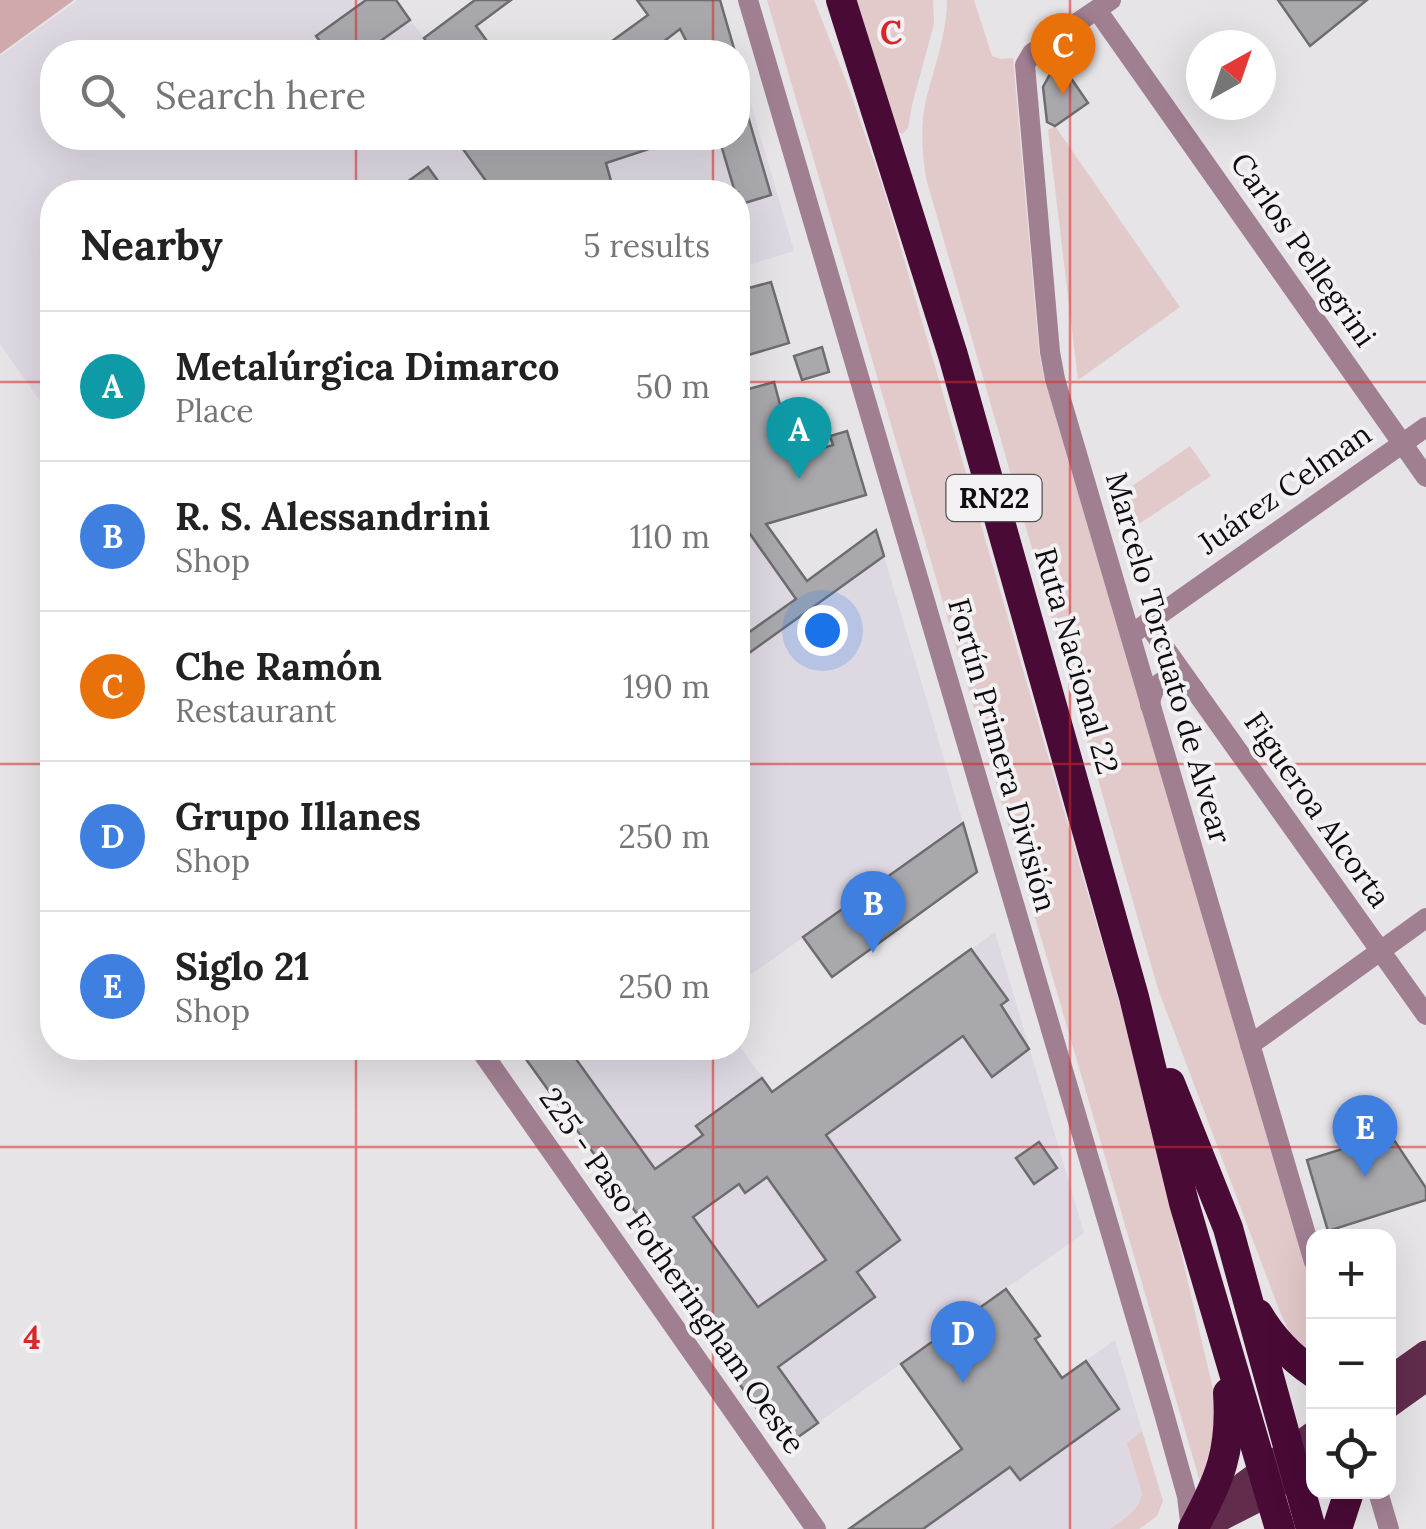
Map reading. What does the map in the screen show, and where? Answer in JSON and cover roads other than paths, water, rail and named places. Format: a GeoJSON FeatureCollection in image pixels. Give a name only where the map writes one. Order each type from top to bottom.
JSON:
{"type":"FeatureCollection","features":[{"type":"Feature","properties":{"kind":"highway","name":"Ruta Nacional 22"},"geometry":{"type":"LineString","coordinates":[[841,0],[944,323],[1134,997],[1184,1204],[1280,1529]]}},
{"type":"Feature","properties":{"kind":"highway","name":"Ruta Nacional 22"},"geometry":{"type":"LineString","coordinates":[[1134,997],[1219,1203],[1303,1454],[1311,1529]]}},
{"type":"Feature","properties":{"kind":"highway"},"geometry":{"type":"LineString","coordinates":[[1246,1293],[1279,1343],[1306,1367]]}},
{"type":"Feature","properties":{"kind":"highway"},"geometry":{"type":"LineString","coordinates":[[1195,1529],[1220,1475],[1230,1427],[1222,1336]]}},
{"type":"Feature","properties":{"kind":"highway"},"geometry":{"type":"LineString","coordinates":[[1337,1529],[1347,1499]]}},
{"type":"Feature","properties":{"kind":"main road"},"geometry":{"type":"LineString","coordinates":[[1396,1374],[1426,1353]]}},
{"type":"Feature","properties":{"kind":"main road"},"geometry":{"type":"LineString","coordinates":[[1396,1400],[1426,1379]]}},
{"type":"Feature","properties":{"kind":"main road"},"geometry":{"type":"LineString","coordinates":[[1195,1529],[1236,1490],[1265,1481],[1303,1454]]}},
{"type":"Feature","properties":{"kind":"street","name":"Fortín Primera División"},"geometry":{"type":"LineString","coordinates":[[748,0],[1164,1410],[1195,1529]]}},
{"type":"Feature","properties":{"kind":"street","name":"Marcelo Torcuato de Alvear"},"geometry":{"type":"LineString","coordinates":[[1104,5],[1032,53],[1025,66],[1052,366],[1138,629],[1150,706],[1306,1235]]}},
{"type":"Feature","properties":{"kind":"street","name":"Carlos Pellegrini"},"geometry":{"type":"LineString","coordinates":[[1104,5],[1426,477]]}},
{"type":"Feature","properties":{"kind":"street","name":"Juárez Celman"},"geometry":{"type":"LineString","coordinates":[[1138,629],[1426,428]]}},
{"type":"Feature","properties":{"kind":"street","name":"Figueroa Alcorta"},"geometry":{"type":"LineString","coordinates":[[1138,629],[1194,688],[1426,1015]]}},
{"type":"Feature","properties":{"kind":"street"},"geometry":{"type":"LineString","coordinates":[[1150,706],[1154,690],[1164,681],[1182,681],[1194,688]]}},
{"type":"Feature","properties":{"kind":"street"},"geometry":{"type":"LineString","coordinates":[[1250,1045],[1426,918]]}},
{"type":"Feature","properties":{"kind":"street","name":"225 - Paso Fotheringham Oeste"},"geometry":{"type":"LineString","coordinates":[[487,1060],[816,1529]]}},
{"type":"Feature","properties":{"kind":"street"},"geometry":{"type":"LineString","coordinates":[[1380,1499],[1390,1529]]}},
{"type":"Feature","properties":{"kind":"place","name":"Che Ramón"},"geometry":{"type":"Point","coordinates":[1063,95]}},
{"type":"Feature","properties":{"kind":"place","name":"Metalúrgica Dimarco"},"geometry":{"type":"Point","coordinates":[799,479]}},
{"type":"Feature","properties":{"kind":"place","name":"R. S. Alessandrini"},"geometry":{"type":"Point","coordinates":[873,953]}},
{"type":"Feature","properties":{"kind":"place","name":"Siglo 21"},"geometry":{"type":"Point","coordinates":[1365,1177]}},
{"type":"Feature","properties":{"kind":"place","name":"Grupo Illanes"},"geometry":{"type":"Point","coordinates":[963,1383]}}]}
